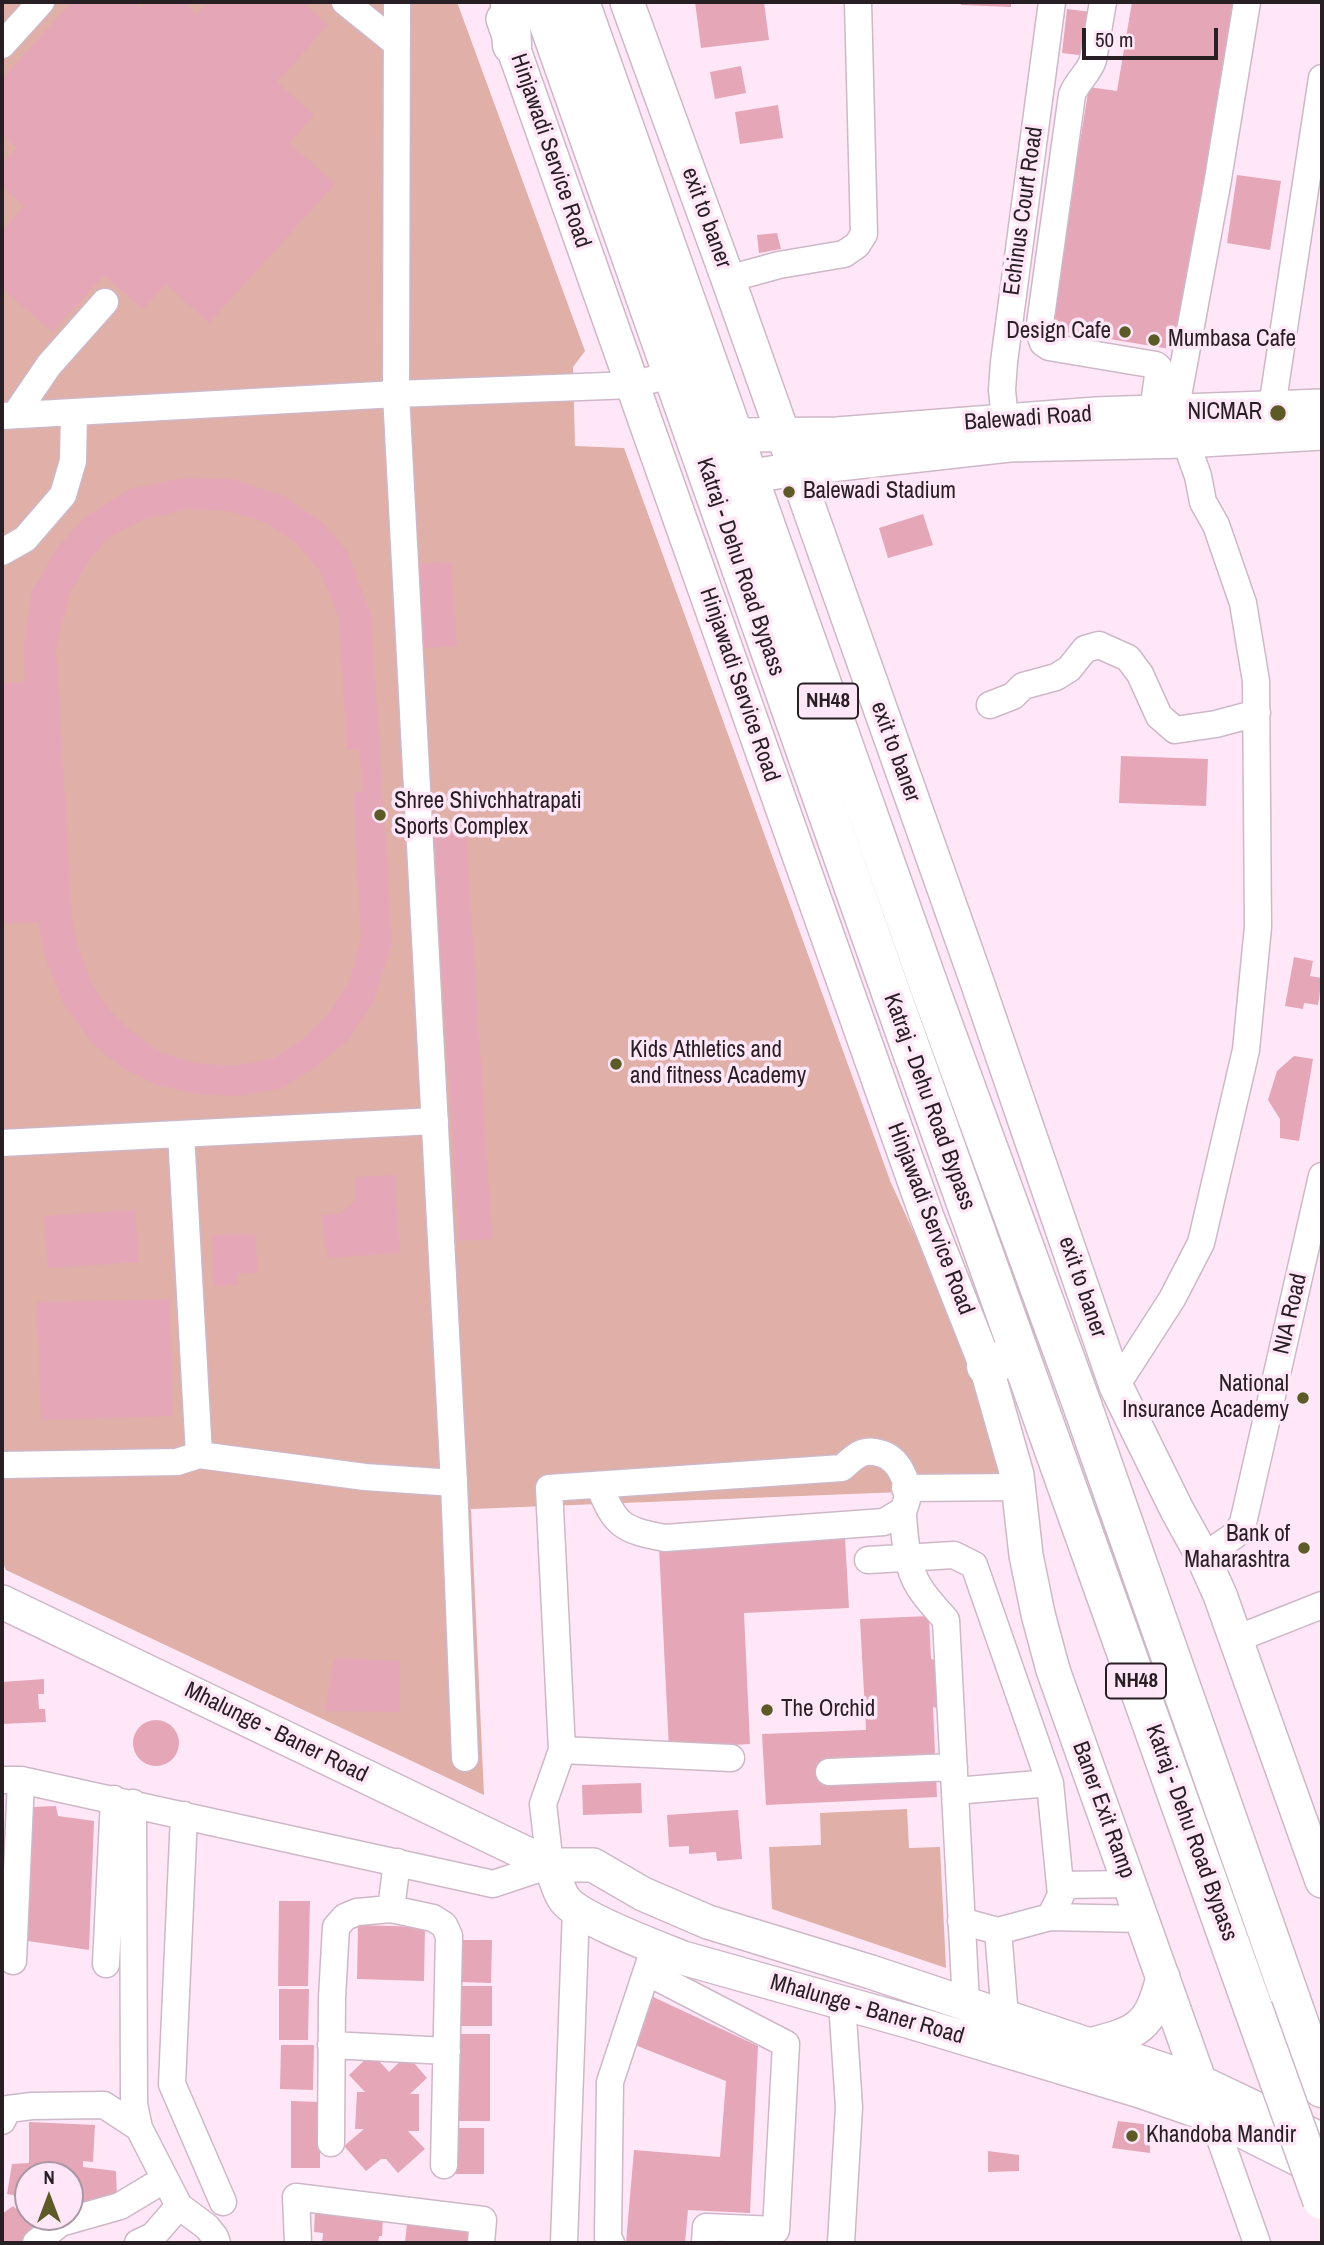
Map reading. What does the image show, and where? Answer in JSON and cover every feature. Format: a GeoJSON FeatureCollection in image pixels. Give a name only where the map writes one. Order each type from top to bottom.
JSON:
{"type":"FeatureCollection","features":[{"type":"Feature","properties":{"kind":"highway"},"geometry":{"type":"LineString","coordinates":[[510,2],[512,44]]}},
{"type":"Feature","properties":{"kind":"highway","name":"Katraj - Dehu Road Bypass"},"geometry":{"type":"LineString","coordinates":[[541,2],[774,662],[1003,1360],[1253,2008],[1322,2200]]}},
{"type":"Feature","properties":{"kind":"highway","name":"Katraj - Dehu Road Bypass"},"geometry":{"type":"LineString","coordinates":[[580,2],[932,994],[1080,1399],[1322,2088]]}},
{"type":"Feature","properties":{"kind":"main road","name":"Hinjawadi Service Road"},"geometry":{"type":"LineString","coordinates":[[497,2],[927,1217],[1003,1360]]}},
{"type":"Feature","properties":{"kind":"main road","name":"exit to baner"},"geometry":{"type":"LineString","coordinates":[[627,2],[976,979],[1116,1386]]}},
{"type":"Feature","properties":{"kind":"main road","name":"Balewadi Road"},"geometry":{"type":"LineString","coordinates":[[748,477],[794,469],[1009,445],[1272,407],[1322,405]]}},
{"type":"Feature","properties":{"kind":"main road","name":"Balewadi Road"},"geometry":{"type":"LineString","coordinates":[[734,435],[837,434],[1005,420],[1171,422],[1322,433]]}},
{"type":"Feature","properties":{"kind":"main road"},"geometry":{"type":"LineString","coordinates":[[735,673],[774,662]]}},
{"type":"Feature","properties":{"kind":"main road","name":"Baner Exit Ramp"},"geometry":{"type":"LineString","coordinates":[[1003,1360],[1026,1555],[1053,1670],[1212,2116]]}},
{"type":"Feature","properties":{"kind":"main road"},"geometry":{"type":"LineString","coordinates":[[1080,1399],[1116,1386],[1203,1557],[1236,1639],[1322,1881]]}},
{"type":"Feature","properties":{"kind":"main road","name":"Mhalunge - Baner Road"},"geometry":{"type":"LineString","coordinates":[[2,1602],[550,1865],[593,1865],[643,1894],[695,1918],[965,2003],[1000,2031],[1127,2086],[1212,2116],[1322,2171]]}},
{"type":"Feature","properties":{"kind":"main road","name":"Mhalunge - Baner Road"},"geometry":{"type":"LineString","coordinates":[[550,1865],[564,1899],[651,1959],[683,1958],[851,2005],[1090,2045],[1200,2081],[1322,2140]]}},
{"type":"Feature","properties":{"kind":"main road"},"geometry":{"type":"LineString","coordinates":[[851,2005],[871,1972]]}},
{"type":"Feature","properties":{"kind":"main road"},"geometry":{"type":"LineString","coordinates":[[1090,2045],[1133,2030],[1147,2018],[1156,2006],[1163,1978]]}},
{"type":"Feature","properties":{"kind":"street"},"geometry":{"type":"LineString","coordinates":[[2,45],[41,2]]}},
{"type":"Feature","properties":{"kind":"street"},"geometry":{"type":"LineString","coordinates":[[345,2],[397,44]]}},
{"type":"Feature","properties":{"kind":"street"},"geometry":{"type":"LineString","coordinates":[[397,2],[396,394],[454,1483],[465,1758]]}},
{"type":"Feature","properties":{"kind":"street"},"geometry":{"type":"LineString","coordinates":[[728,279],[779,265],[845,254],[864,234],[858,2]]}},
{"type":"Feature","properties":{"kind":"street","name":"Echinus Court Road"},"geometry":{"type":"LineString","coordinates":[[1005,420],[1002,390],[1004,362],[1052,2]]}},
{"type":"Feature","properties":{"kind":"street"},"geometry":{"type":"LineString","coordinates":[[1103,2],[1094,60],[1091,69],[1076,83],[1072,95],[1039,331],[1043,343],[1049,347],[1156,365],[1159,368],[1171,422],[1198,476],[1203,502],[1216,526],[1243,603],[1256,681],[1257,713],[1258,927],[1245,1050],[1201,1243],[1172,1299],[1116,1386]]}},
{"type":"Feature","properties":{"kind":"street"},"geometry":{"type":"LineString","coordinates":[[1171,422],[1217,185],[1247,2]]}},
{"type":"Feature","properties":{"kind":"street"},"geometry":{"type":"LineString","coordinates":[[1272,407],[1322,78]]}},
{"type":"Feature","properties":{"kind":"street"},"geometry":{"type":"LineString","coordinates":[[8,416],[105,302]]}},
{"type":"Feature","properties":{"kind":"street"},"geometry":{"type":"LineString","coordinates":[[8,416],[396,394],[633,385],[672,374]]}},
{"type":"Feature","properties":{"kind":"street"},"geometry":{"type":"LineString","coordinates":[[2,552],[25,539],[62,495],[74,461],[74,412]]}},
{"type":"Feature","properties":{"kind":"street"},"geometry":{"type":"LineString","coordinates":[[990,705],[1013,696],[1023,686],[1056,677],[1069,669],[1086,649],[1099,645],[1129,658],[1140,674],[1159,716],[1175,730],[1216,724],[1257,713]]}},
{"type":"Feature","properties":{"kind":"street"},"geometry":{"type":"LineString","coordinates":[[2,1143],[435,1121]]}},
{"type":"Feature","properties":{"kind":"street"},"geometry":{"type":"LineString","coordinates":[[181,1134],[199,1455]]}},
{"type":"Feature","properties":{"kind":"street","name":"NIA Road"},"geometry":{"type":"LineString","coordinates":[[1203,1557],[1235,1535],[1243,1523],[1322,1176]]}},
{"type":"Feature","properties":{"kind":"street"},"geometry":{"type":"LineString","coordinates":[[13,1961],[11,1780],[124,1801],[493,1884],[550,1865],[543,1804],[562,1750],[549,1488],[842,1468],[857,1454],[868,1451],[882,1453],[895,1462],[903,1475],[908,1558],[916,1586],[946,1620],[965,2003]]}},
{"type":"Feature","properties":{"kind":"street"},"geometry":{"type":"LineString","coordinates":[[2,1465],[177,1462],[199,1455],[365,1477],[454,1483]]}},
{"type":"Feature","properties":{"kind":"street"},"geometry":{"type":"LineString","coordinates":[[599,1485],[620,1524],[635,1531],[666,1538],[884,1522],[904,1499],[1018,1487]]}},
{"type":"Feature","properties":{"kind":"street"},"geometry":{"type":"LineString","coordinates":[[868,1560],[954,1555],[974,1565],[1050,1783],[1060,1885],[1060,1895],[1050,1917]]}},
{"type":"Feature","properties":{"kind":"street"},"geometry":{"type":"LineString","coordinates":[[1236,1639],[1322,1605]]}},
{"type":"Feature","properties":{"kind":"street"},"geometry":{"type":"LineString","coordinates":[[562,1750],[731,1758]]}},
{"type":"Feature","properties":{"kind":"street"},"geometry":{"type":"LineString","coordinates":[[829,1772],[1050,1783]]}},
{"type":"Feature","properties":{"kind":"street"},"geometry":{"type":"LineString","coordinates":[[106,1964],[124,1801]]}},
{"type":"Feature","properties":{"kind":"street"},"geometry":{"type":"LineString","coordinates":[[124,1801],[134,2104],[139,2128],[179,2206],[207,2227],[216,2243]]}},
{"type":"Feature","properties":{"kind":"street"},"geometry":{"type":"LineString","coordinates":[[184,1815],[172,2084],[223,2202]]}},
{"type":"Feature","properties":{"kind":"street"},"geometry":{"type":"LineString","coordinates":[[391,1909],[397,1862]]}},
{"type":"Feature","properties":{"kind":"street"},"geometry":{"type":"LineString","coordinates":[[1060,1885],[1130,1885]]}},
{"type":"Feature","properties":{"kind":"street"},"geometry":{"type":"LineString","coordinates":[[331,2143],[331,2045],[336,1927],[345,1917],[357,1912],[391,1909],[433,1918],[444,1925],[449,1936],[444,2165]]}},
{"type":"Feature","properties":{"kind":"street"},"geometry":{"type":"LineString","coordinates":[[564,2243],[576,1909]]}},
{"type":"Feature","properties":{"kind":"street"},"geometry":{"type":"LineString","coordinates":[[961,1921],[998,1931],[1050,1917],[1142,1919]]}},
{"type":"Feature","properties":{"kind":"street"},"geometry":{"type":"LineString","coordinates":[[998,1931],[1000,2031]]}},
{"type":"Feature","properties":{"kind":"street"},"geometry":{"type":"LineString","coordinates":[[611,2243],[608,2238],[610,2082],[651,1959],[786,2044],[776,2230],[706,2227],[705,2243]]}},
{"type":"Feature","properties":{"kind":"street"},"geometry":{"type":"LineString","coordinates":[[841,2243],[849,2107],[851,2005]]}},
{"type":"Feature","properties":{"kind":"street"},"geometry":{"type":"LineString","coordinates":[[331,2045],[447,2051]]}},
{"type":"Feature","properties":{"kind":"street"},"geometry":{"type":"LineString","coordinates":[[2,2121],[8,2109],[104,2105],[139,2128]]}},
{"type":"Feature","properties":{"kind":"street","name":"Baner Exit Ramp"},"geometry":{"type":"LineString","coordinates":[[1212,2116],[1257,2243]]}},
{"type":"Feature","properties":{"kind":"street"},"geometry":{"type":"LineString","coordinates":[[36,2243],[60,2223],[120,2206],[165,2179]]}},
{"type":"Feature","properties":{"kind":"street"},"geometry":{"type":"LineString","coordinates":[[298,2243],[296,2197],[483,2220],[481,2243]]}},
{"type":"Feature","properties":{"kind":"street"},"geometry":{"type":"LineString","coordinates":[[148,2241],[179,2206]]}},
{"type":"Feature","properties":{"kind":"shaded area","name":"Shree Shivchhatrapati Sports Complex"},"geometry":{"type":"Polygon","coordinates":[[[2,2],[457,2],[585,351],[573,367],[575,446],[624,448],[891,1183],[927,1261],[991,1419],[1003,1488],[471,1509],[484,1795],[6,1570],[2,1561],[2,2]]]}},
{"type":"Feature","properties":{"kind":"shaded area"},"geometry":{"type":"Polygon","coordinates":[[[907,1809],[909,1848],[940,1847],[946,1968],[772,1909],[769,1847],[821,1845],[820,1813],[907,1809]]]}},
{"type":"Feature","properties":{"kind":"building"},"geometry":{"type":"Polygon","coordinates":[[[72,2],[134,2],[140,8],[145,2],[184,2],[197,14],[208,2],[302,2],[328,25],[277,82],[314,115],[289,143],[335,184],[209,323],[166,284],[143,309],[104,275],[52,332],[2,288],[2,231],[24,206],[2,186],[2,164],[17,148],[2,135],[2,79],[72,2]]]}},
{"type":"Feature","properties":{"kind":"building"},"geometry":{"type":"Polygon","coordinates":[[[695,2],[764,2],[769,40],[701,48],[695,2]]]}},
{"type":"Feature","properties":{"kind":"building"},"geometry":{"type":"Polygon","coordinates":[[[961,2],[1011,2],[1011,7],[961,5],[961,2]]]}},
{"type":"Feature","properties":{"kind":"building"},"geometry":{"type":"Polygon","coordinates":[[[1132,2],[1234,2],[1176,350],[1049,329],[1089,87],[1117,91],[1132,2]]]}},
{"type":"Feature","properties":{"kind":"building"},"geometry":{"type":"Polygon","coordinates":[[[1067,9],[1091,12],[1086,56],[1062,53],[1067,9]]]}},
{"type":"Feature","properties":{"kind":"building"},"geometry":{"type":"Polygon","coordinates":[[[741,66],[746,93],[715,99],[710,72],[741,66]]]}},
{"type":"Feature","properties":{"kind":"building"},"geometry":{"type":"Polygon","coordinates":[[[778,105],[783,138],[740,144],[735,112],[778,105]]]}},
{"type":"Feature","properties":{"kind":"building"},"geometry":{"type":"Polygon","coordinates":[[[1237,175],[1281,181],[1270,250],[1227,243],[1237,175]]]}},
{"type":"Feature","properties":{"kind":"building"},"geometry":{"type":"Polygon","coordinates":[[[777,233],[781,249],[759,253],[757,235],[777,233]]]}},
{"type":"Feature","properties":{"kind":"building"},"geometry":{"type":"Polygon","coordinates":[[[184,478],[232,479],[284,496],[323,523],[348,553],[371,615],[392,943],[373,1003],[347,1041],[318,1065],[283,1088],[239,1096],[196,1094],[157,1085],[121,1067],[91,1042],[62,1001],[45,957],[38,922],[2,924],[2,683],[25,682],[24,643],[32,591],[58,547],[85,517],[130,489],[184,478]],[[188,509],[142,520],[109,537],[88,561],[69,595],[56,649],[72,920],[79,950],[93,986],[111,1012],[132,1032],[162,1053],[196,1063],[235,1066],[275,1058],[303,1039],[330,1012],[349,982],[361,937],[353,793],[363,791],[359,749],[347,750],[339,618],[320,571],[296,543],[267,523],[228,511],[188,509]]]}},
{"type":"Feature","properties":{"kind":"building"},"geometry":{"type":"Polygon","coordinates":[[[923,514],[933,545],[888,558],[879,528],[923,514]]]}},
{"type":"Feature","properties":{"kind":"building"},"geometry":{"type":"Polygon","coordinates":[[[451,562],[457,646],[424,648],[418,564],[451,562]]]}},
{"type":"Feature","properties":{"kind":"building"},"geometry":{"type":"Polygon","coordinates":[[[1121,756],[1208,759],[1206,806],[1119,803],[1121,756]]]}},
{"type":"Feature","properties":{"kind":"building"},"geometry":{"type":"Polygon","coordinates":[[[466,831],[492,1239],[459,1241],[433,833],[466,831]]]}},
{"type":"Feature","properties":{"kind":"building"},"geometry":{"type":"Polygon","coordinates":[[[1294,957],[1313,961],[1310,976],[1322,978],[1318,1005],[1304,1003],[1303,1009],[1285,1006],[1294,957]]]}},
{"type":"Feature","properties":{"kind":"building"},"geometry":{"type":"Polygon","coordinates":[[[1294,1056],[1313,1059],[1299,1141],[1280,1138],[1280,1119],[1268,1100],[1277,1071],[1294,1056]]]}},
{"type":"Feature","properties":{"kind":"building"},"geometry":{"type":"Polygon","coordinates":[[[395,1175],[400,1253],[328,1258],[321,1215],[341,1213],[355,1201],[355,1177],[395,1175]]]}},
{"type":"Feature","properties":{"kind":"building"},"geometry":{"type":"Polygon","coordinates":[[[135,1210],[139,1262],[48,1268],[44,1216],[135,1210]]]}},
{"type":"Feature","properties":{"kind":"building"},"geometry":{"type":"Polygon","coordinates":[[[256,1234],[257,1273],[238,1274],[238,1285],[214,1286],[212,1235],[256,1234]]]}},
{"type":"Feature","properties":{"kind":"building"},"geometry":{"type":"Polygon","coordinates":[[[169,1299],[173,1416],[41,1420],[37,1302],[169,1299]]]}},
{"type":"Feature","properties":{"kind":"building"},"geometry":{"type":"Polygon","coordinates":[[[845,1537],[849,1608],[744,1613],[750,1744],[669,1749],[659,1547],[845,1537]]]}},
{"type":"Feature","properties":{"kind":"building"},"geometry":{"type":"Polygon","coordinates":[[[929,1616],[931,1659],[957,1666],[959,1714],[933,1707],[937,1797],[766,1805],[762,1734],[866,1730],[860,1619],[929,1616]]]}},
{"type":"Feature","properties":{"kind":"building"},"geometry":{"type":"Polygon","coordinates":[[[334,1658],[400,1661],[400,1712],[325,1711],[334,1658]]]}},
{"type":"Feature","properties":{"kind":"building"},"geometry":{"type":"Polygon","coordinates":[[[44,1679],[44,1694],[38,1694],[39,1709],[45,1709],[46,1722],[2,1724],[2,1682],[44,1679]]]}},
{"type":"Feature","properties":{"kind":"building"},"geometry":{"type":"Polygon","coordinates":[[[156,1720],[172,1727],[179,1743],[172,1759],[156,1766],[140,1759],[133,1743],[140,1727],[156,1720]]]}},
{"type":"Feature","properties":{"kind":"building"},"geometry":{"type":"Polygon","coordinates":[[[641,1783],[642,1813],[583,1815],[582,1785],[641,1783]]]}},
{"type":"Feature","properties":{"kind":"building"},"geometry":{"type":"Polygon","coordinates":[[[56,1806],[58,1816],[94,1821],[89,1950],[28,1941],[33,1807],[56,1806]]]}},
{"type":"Feature","properties":{"kind":"building"},"geometry":{"type":"Polygon","coordinates":[[[738,1810],[742,1859],[717,1861],[716,1852],[689,1854],[689,1846],[669,1847],[667,1815],[738,1810]]]}},
{"type":"Feature","properties":{"kind":"building"},"geometry":{"type":"Polygon","coordinates":[[[279,1901],[310,1901],[308,1986],[278,1986],[279,1901]]]}},
{"type":"Feature","properties":{"kind":"building"},"geometry":{"type":"Polygon","coordinates":[[[358,1925],[425,1927],[424,1981],[357,1979],[358,1925]]]}},
{"type":"Feature","properties":{"kind":"building"},"geometry":{"type":"Polygon","coordinates":[[[461,1940],[492,1940],[491,1983],[461,1982],[461,1940]]]}},
{"type":"Feature","properties":{"kind":"building"},"geometry":{"type":"Polygon","coordinates":[[[461,1986],[492,1986],[492,2026],[461,2026],[461,1986]]]}},
{"type":"Feature","properties":{"kind":"building"},"geometry":{"type":"Polygon","coordinates":[[[279,1989],[309,1989],[308,2040],[279,2040],[279,1989]]]}},
{"type":"Feature","properties":{"kind":"building"},"geometry":{"type":"Polygon","coordinates":[[[649,1995],[758,2046],[750,2213],[688,2210],[685,2243],[626,2243],[634,2150],[720,2157],[726,2081],[630,2043],[649,1995]]]}},
{"type":"Feature","properties":{"kind":"building"},"geometry":{"type":"Polygon","coordinates":[[[457,2034],[490,2034],[490,2121],[457,2121],[457,2034]]]}},
{"type":"Feature","properties":{"kind":"building"},"geometry":{"type":"Polygon","coordinates":[[[281,2045],[314,2045],[313,2090],[280,2089],[281,2045]]]}},
{"type":"Feature","properties":{"kind":"building"},"geometry":{"type":"Polygon","coordinates":[[[372,2053],[389,2072],[407,2055],[427,2078],[410,2094],[419,2094],[419,2131],[408,2131],[425,2149],[398,2173],[386,2159],[381,2159],[366,2171],[344,2146],[364,2129],[355,2129],[357,2092],[365,2092],[349,2075],[372,2053]]]}},
{"type":"Feature","properties":{"kind":"building"},"geometry":{"type":"Polygon","coordinates":[[[291,2101],[320,2102],[320,2168],[291,2168],[291,2101]]]}},
{"type":"Feature","properties":{"kind":"building","name":"Khandoba Mandir"},"geometry":{"type":"Polygon","coordinates":[[[1118,2121],[1150,2125],[1150,2153],[1112,2148],[1118,2121]]]}},
{"type":"Feature","properties":{"kind":"building"},"geometry":{"type":"Polygon","coordinates":[[[29,2122],[95,2125],[93,2162],[29,2161],[29,2122]]]}},
{"type":"Feature","properties":{"kind":"building"},"geometry":{"type":"Polygon","coordinates":[[[455,2128],[484,2128],[484,2174],[455,2174],[455,2128]]]}},
{"type":"Feature","properties":{"kind":"building"},"geometry":{"type":"Polygon","coordinates":[[[988,2151],[1019,2155],[1019,2171],[988,2172],[988,2151]]]}},
{"type":"Feature","properties":{"kind":"building"},"geometry":{"type":"Polygon","coordinates":[[[14,2164],[14,2195],[7,2194],[14,2164]]]}},
{"type":"Feature","properties":{"kind":"building"},"geometry":{"type":"Polygon","coordinates":[[[84,2167],[116,2171],[117,2198],[84,2202],[84,2167]]]}},
{"type":"Feature","properties":{"kind":"building"},"geometry":{"type":"Polygon","coordinates":[[[14,2207],[14,2231],[31,2231],[25,2243],[2,2243],[2,2214],[14,2207]]]}},
{"type":"Feature","properties":{"kind":"building"},"geometry":{"type":"Polygon","coordinates":[[[315,2211],[383,2217],[382,2236],[379,2236],[378,2243],[322,2243],[323,2233],[314,2232],[315,2211]]]}},
{"type":"Feature","properties":{"kind":"building"},"geometry":{"type":"Polygon","coordinates":[[[407,2224],[479,2229],[478,2243],[405,2243],[407,2224]]]}},
{"type":"Feature","properties":{"kind":"place","name":"Design Cafe"},"geometry":{"type":"Point","coordinates":[1125,332]}},
{"type":"Feature","properties":{"kind":"place","name":"Mumbasa Cafe"},"geometry":{"type":"Point","coordinates":[1154,340]}},
{"type":"Feature","properties":{"kind":"place","name":"NICMAR"},"geometry":{"type":"Point","coordinates":[1278,413]}},
{"type":"Feature","properties":{"kind":"place","name":"Balewadi Stadium"},"geometry":{"type":"Point","coordinates":[789,492]}},
{"type":"Feature","properties":{"kind":"place","name":"Shree Shivchhatrapati Sports Complex"},"geometry":{"type":"Point","coordinates":[380,815]}},
{"type":"Feature","properties":{"kind":"place","name":"Kids Athletics and and fitness Academy"},"geometry":{"type":"Point","coordinates":[616,1064]}},
{"type":"Feature","properties":{"kind":"place","name":"National Insurance Academy"},"geometry":{"type":"Point","coordinates":[1303,1398]}},
{"type":"Feature","properties":{"kind":"place","name":"Bank of Maharashtra"},"geometry":{"type":"Point","coordinates":[1304,1548]}},
{"type":"Feature","properties":{"kind":"place","name":"The Orchid"},"geometry":{"type":"Point","coordinates":[767,1710]}},
{"type":"Feature","properties":{"kind":"place","name":"Khandoba Mandir"},"geometry":{"type":"Point","coordinates":[1132,2136]}}]}
